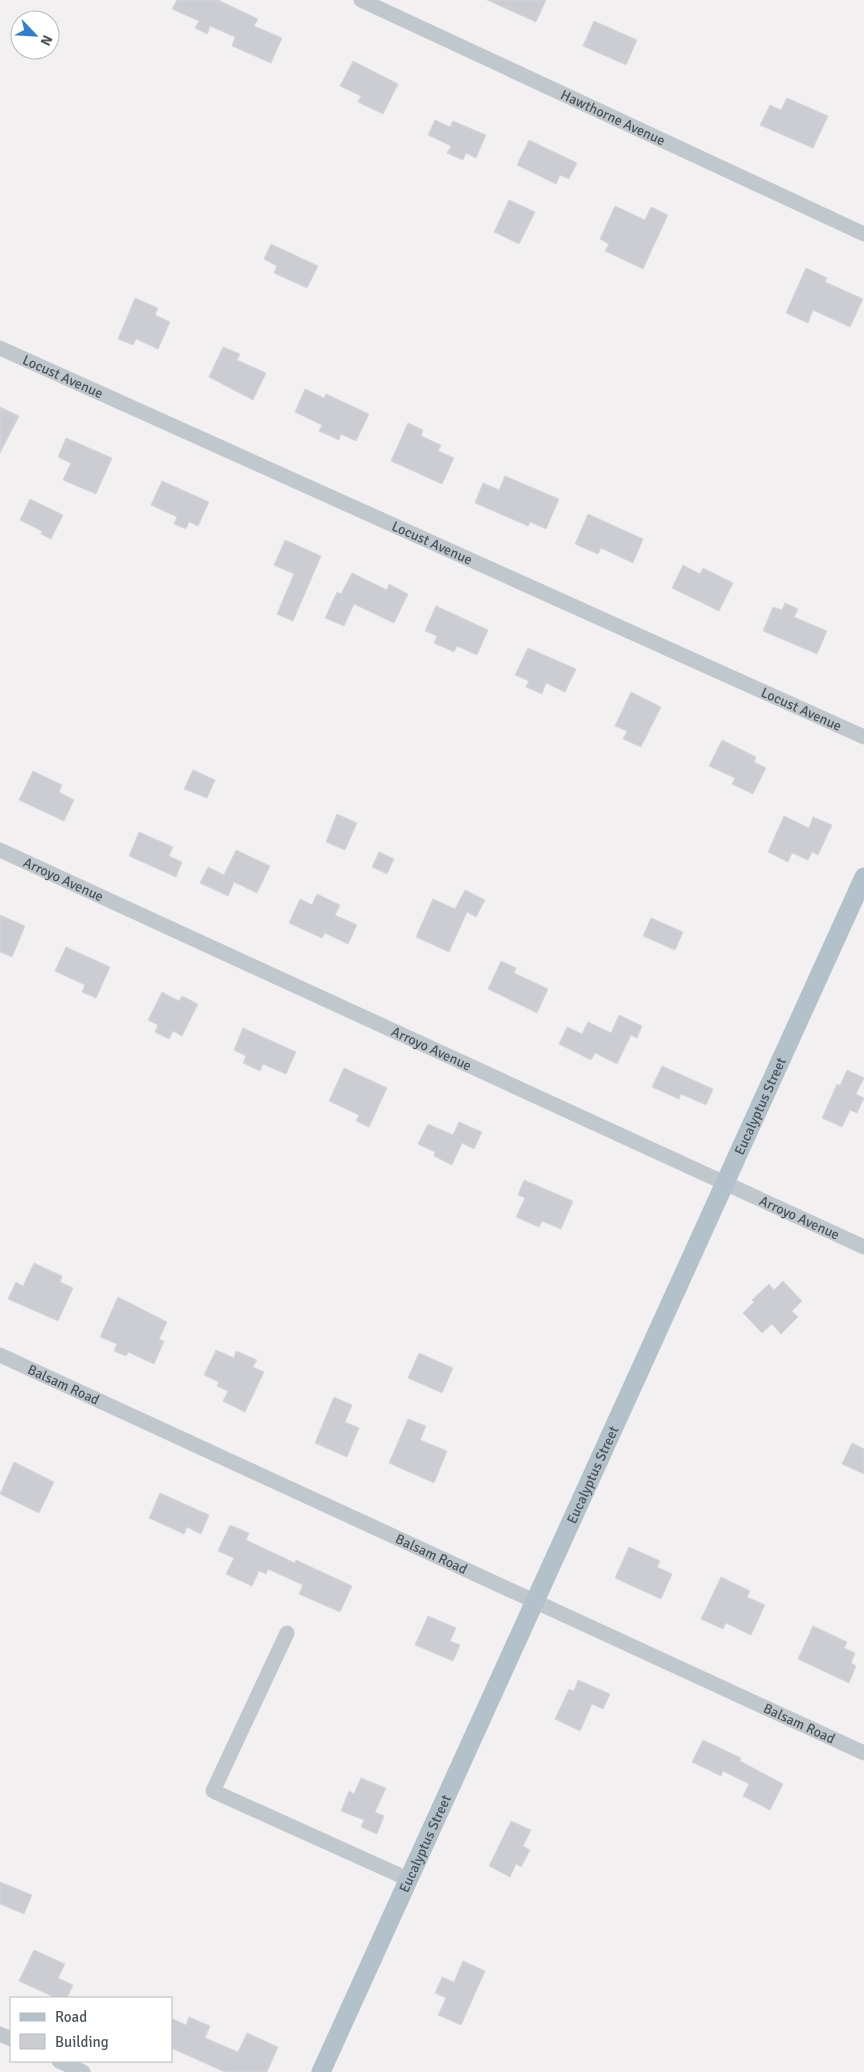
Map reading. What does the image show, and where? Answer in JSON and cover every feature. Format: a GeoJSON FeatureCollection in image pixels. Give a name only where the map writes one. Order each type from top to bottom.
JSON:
{"type":"FeatureCollection","features":[{"type":"Feature","properties":{"kind":"main road","name":"Eucalyptus Street"},"geometry":{"type":"LineString","coordinates":[[321,2072],[864,877]]}},
{"type":"Feature","properties":{"kind":"street","name":"Hawthorne Avenue"},"geometry":{"type":"LineString","coordinates":[[360,0],[864,234]]}},
{"type":"Feature","properties":{"kind":"street","name":"Locust Avenue"},"geometry":{"type":"LineString","coordinates":[[0,348],[864,737]]}},
{"type":"Feature","properties":{"kind":"street","name":"Arroyo Avenue"},"geometry":{"type":"LineString","coordinates":[[0,850],[864,1247]]}},
{"type":"Feature","properties":{"kind":"street","name":"Balsam Road"},"geometry":{"type":"LineString","coordinates":[[0,1355],[864,1753]]}},
{"type":"Feature","properties":{"kind":"street"},"geometry":{"type":"LineString","coordinates":[[287,1633],[213,1790],[408,1879]]}},
{"type":"Feature","properties":{"kind":"street"},"geometry":{"type":"LineString","coordinates":[[61,2062],[83,2072]]}},
{"type":"Feature","properties":{"kind":"building"},"geometry":{"type":"Polygon","coordinates":[[[177,0],[218,0],[258,19],[254,26],[282,38],[271,63],[232,46],[235,37],[210,26],[207,34],[195,28],[199,21],[172,9],[177,0]]]}},
{"type":"Feature","properties":{"kind":"building"},"geometry":{"type":"Polygon","coordinates":[[[487,0],[546,0],[536,22],[487,0]]]}},
{"type":"Feature","properties":{"kind":"building"},"geometry":{"type":"Polygon","coordinates":[[[594,21],[637,40],[626,65],[583,46],[594,21]]]}},
{"type":"Feature","properties":{"kind":"building"},"geometry":{"type":"Polygon","coordinates":[[[353,61],[398,84],[383,114],[358,102],[361,96],[340,86],[353,61]]]}},
{"type":"Feature","properties":{"kind":"building"},"geometry":{"type":"Polygon","coordinates":[[[787,98],[828,116],[813,148],[760,125],[770,105],[781,110],[787,98]]]}},
{"type":"Feature","properties":{"kind":"building"},"geometry":{"type":"Polygon","coordinates":[[[435,120],[450,127],[453,121],[486,135],[476,158],[466,153],[463,160],[447,153],[451,146],[428,135],[435,120]]]}},
{"type":"Feature","properties":{"kind":"building"},"geometry":{"type":"Polygon","coordinates":[[[529,140],[577,163],[569,179],[560,175],[556,184],[517,165],[529,140]]]}},
{"type":"Feature","properties":{"kind":"building"},"geometry":{"type":"Polygon","coordinates":[[[509,200],[535,212],[519,244],[494,232],[509,200]]]}},
{"type":"Feature","properties":{"kind":"building"},"geometry":{"type":"Polygon","coordinates":[[[615,206],[645,220],[651,207],[668,215],[643,269],[605,251],[609,244],[600,239],[615,206]]]}},
{"type":"Feature","properties":{"kind":"building"},"geometry":{"type":"Polygon","coordinates":[[[271,244],[318,266],[307,288],[274,273],[277,266],[264,259],[271,244]]]}},
{"type":"Feature","properties":{"kind":"building"},"geometry":{"type":"Polygon","coordinates":[[[806,268],[827,278],[825,282],[863,299],[850,327],[813,310],[808,323],[786,313],[806,268]]]}},
{"type":"Feature","properties":{"kind":"building"},"geometry":{"type":"Polygon","coordinates":[[[135,298],[158,308],[155,315],[170,322],[158,349],[136,339],[133,345],[118,339],[135,298]]]}},
{"type":"Feature","properties":{"kind":"building"},"geometry":{"type":"Polygon","coordinates":[[[223,347],[240,354],[237,360],[266,373],[253,400],[209,377],[223,347]]]}},
{"type":"Feature","properties":{"kind":"building"},"geometry":{"type":"Polygon","coordinates":[[[305,389],[324,398],[326,394],[369,414],[356,441],[341,434],[339,440],[319,431],[322,425],[295,412],[305,389]]]}},
{"type":"Feature","properties":{"kind":"building"},"geometry":{"type":"Polygon","coordinates":[[[0,407],[19,416],[0,453],[0,407]]]}},
{"type":"Feature","properties":{"kind":"building"},"geometry":{"type":"Polygon","coordinates":[[[408,423],[423,430],[421,436],[441,445],[438,451],[454,458],[442,484],[391,461],[408,423]]]}},
{"type":"Feature","properties":{"kind":"building"},"geometry":{"type":"Polygon","coordinates":[[[66,438],[112,458],[96,494],[63,480],[71,463],[58,457],[66,438]]]}},
{"type":"Feature","properties":{"kind":"building"},"geometry":{"type":"Polygon","coordinates":[[[505,476],[559,499],[546,529],[530,522],[528,526],[475,503],[483,483],[499,490],[505,476]]]}},
{"type":"Feature","properties":{"kind":"building"},"geometry":{"type":"Polygon","coordinates":[[[162,481],[209,502],[198,526],[189,522],[186,529],[174,524],[177,517],[151,505],[162,481]]]}},
{"type":"Feature","properties":{"kind":"building"},"geometry":{"type":"Polygon","coordinates":[[[30,499],[63,515],[51,539],[41,534],[42,531],[20,520],[30,499]]]}},
{"type":"Feature","properties":{"kind":"building"},"geometry":{"type":"Polygon","coordinates":[[[588,514],[643,539],[633,563],[601,548],[598,554],[575,544],[588,514]]]}},
{"type":"Feature","properties":{"kind":"building"},"geometry":{"type":"Polygon","coordinates":[[[285,540],[321,556],[293,621],[277,614],[294,574],[274,565],[285,540]]]}},
{"type":"Feature","properties":{"kind":"building"},"geometry":{"type":"Polygon","coordinates":[[[683,565],[700,574],[703,568],[733,583],[719,611],[672,588],[683,565]]]}},
{"type":"Feature","properties":{"kind":"building"},"geometry":{"type":"Polygon","coordinates":[[[352,573],[387,590],[389,584],[408,594],[394,623],[354,604],[344,626],[325,618],[337,592],[341,594],[352,573]]]}},
{"type":"Feature","properties":{"kind":"building"},"geometry":{"type":"Polygon","coordinates":[[[785,603],[798,609],[794,617],[827,631],[817,654],[763,631],[773,607],[782,610],[785,603]]]}},
{"type":"Feature","properties":{"kind":"building"},"geometry":{"type":"Polygon","coordinates":[[[436,606],[488,630],[477,655],[457,646],[454,652],[434,643],[437,636],[425,631],[436,606]]]}},
{"type":"Feature","properties":{"kind":"building"},"geometry":{"type":"Polygon","coordinates":[[[528,648],[576,669],[565,692],[546,683],[542,694],[526,687],[529,681],[515,675],[528,648]]]}},
{"type":"Feature","properties":{"kind":"building"},"geometry":{"type":"Polygon","coordinates":[[[631,692],[661,707],[641,747],[623,739],[627,731],[615,726],[631,692]]]}},
{"type":"Feature","properties":{"kind":"building"},"geometry":{"type":"Polygon","coordinates":[[[722,740],[756,757],[754,762],[766,768],[753,794],[732,784],[735,778],[709,766],[722,740]]]}},
{"type":"Feature","properties":{"kind":"building"},"geometry":{"type":"Polygon","coordinates":[[[193,770],[215,780],[207,798],[184,789],[193,770]]]}},
{"type":"Feature","properties":{"kind":"building"},"geometry":{"type":"Polygon","coordinates":[[[33,771],[62,785],[59,792],[74,800],[64,821],[19,800],[33,771]]]}},
{"type":"Feature","properties":{"kind":"building"},"geometry":{"type":"Polygon","coordinates":[[[337,814],[357,823],[345,850],[326,842],[337,814]]]}},
{"type":"Feature","properties":{"kind":"building"},"geometry":{"type":"Polygon","coordinates":[[[784,816],[809,828],[813,817],[832,825],[818,855],[812,852],[808,860],[792,853],[788,862],[768,852],[784,816]]]}},
{"type":"Feature","properties":{"kind":"building"},"geometry":{"type":"Polygon","coordinates":[[[139,832],[173,847],[169,856],[182,862],[176,877],[129,856],[139,832]]]}},
{"type":"Feature","properties":{"kind":"building"},"geometry":{"type":"Polygon","coordinates":[[[236,850],[270,866],[257,893],[234,882],[228,896],[200,883],[208,867],[224,875],[236,850]]]}},
{"type":"Feature","properties":{"kind":"building"},"geometry":{"type":"Polygon","coordinates":[[[379,852],[394,859],[387,874],[372,867],[379,852]]]}},
{"type":"Feature","properties":{"kind":"building"},"geometry":{"type":"Polygon","coordinates":[[[465,890],[485,900],[476,917],[467,912],[449,952],[416,937],[433,899],[455,909],[465,890]]]}},
{"type":"Feature","properties":{"kind":"building"},"geometry":{"type":"Polygon","coordinates":[[[317,894],[340,905],[335,915],[357,925],[348,944],[325,933],[322,938],[289,923],[300,899],[312,905],[317,894]]]}},
{"type":"Feature","properties":{"kind":"building"},"geometry":{"type":"Polygon","coordinates":[[[0,915],[25,926],[12,957],[0,952],[0,915]]]}},
{"type":"Feature","properties":{"kind":"building"},"geometry":{"type":"Polygon","coordinates":[[[651,918],[683,932],[675,950],[643,936],[651,918]]]}},
{"type":"Feature","properties":{"kind":"building"},"geometry":{"type":"Polygon","coordinates":[[[66,947],[110,967],[96,998],[82,992],[85,985],[55,971],[66,947]]]}},
{"type":"Feature","properties":{"kind":"building"},"geometry":{"type":"Polygon","coordinates":[[[501,961],[516,968],[514,973],[548,989],[537,1013],[488,989],[501,961]]]}},
{"type":"Feature","properties":{"kind":"building"},"geometry":{"type":"Polygon","coordinates":[[[162,992],[179,1001],[182,996],[198,1004],[182,1036],[173,1031],[169,1039],[155,1032],[158,1025],[148,1020],[162,992]]]}},
{"type":"Feature","properties":{"kind":"building"},"geometry":{"type":"Polygon","coordinates":[[[619,1015],[642,1026],[637,1038],[631,1035],[617,1064],[595,1053],[591,1060],[559,1044],[567,1027],[582,1034],[588,1022],[611,1033],[619,1015]]]}},
{"type":"Feature","properties":{"kind":"building"},"geometry":{"type":"Polygon","coordinates":[[[243,1028],[296,1052],[286,1074],[263,1064],[260,1071],[243,1063],[246,1056],[234,1050],[243,1028]]]}},
{"type":"Feature","properties":{"kind":"building"},"geometry":{"type":"Polygon","coordinates":[[[662,1066],[713,1089],[706,1105],[681,1094],[679,1099],[652,1087],[662,1066]]]}},
{"type":"Feature","properties":{"kind":"building"},"geometry":{"type":"Polygon","coordinates":[[[344,1068],[387,1088],[369,1127],[356,1121],[359,1115],[329,1101],[344,1068]]]}},
{"type":"Feature","properties":{"kind":"building"},"geometry":{"type":"Polygon","coordinates":[[[847,1070],[864,1078],[856,1094],[864,1098],[857,1113],[850,1110],[842,1127],[822,1118],[837,1084],[840,1086],[847,1070]]]}},
{"type":"Feature","properties":{"kind":"building"},"geometry":{"type":"Polygon","coordinates":[[[459,1122],[482,1132],[474,1149],[462,1143],[452,1165],[434,1156],[435,1152],[418,1144],[428,1124],[453,1135],[459,1122]]]}},
{"type":"Feature","properties":{"kind":"building"},"geometry":{"type":"Polygon","coordinates":[[[524,1180],[573,1201],[561,1229],[542,1221],[539,1227],[516,1217],[525,1198],[518,1195],[524,1180]]]}},
{"type":"Feature","properties":{"kind":"building"},"geometry":{"type":"Polygon","coordinates":[[[34,1263],[62,1276],[60,1282],[73,1288],[58,1321],[8,1299],[16,1282],[23,1286],[34,1263]]]}},
{"type":"Feature","properties":{"kind":"building"},"geometry":{"type":"Polygon","coordinates":[[[783,1281],[802,1301],[792,1311],[798,1317],[781,1334],[772,1324],[762,1333],[743,1313],[754,1302],[752,1300],[769,1284],[774,1290],[783,1281]]]}},
{"type":"Feature","properties":{"kind":"building"},"geometry":{"type":"Polygon","coordinates":[[[118,1297],[167,1322],[159,1339],[164,1341],[154,1364],[128,1352],[126,1356],[114,1351],[117,1344],[100,1337],[118,1297]]]}},
{"type":"Feature","properties":{"kind":"building"},"geometry":{"type":"Polygon","coordinates":[[[216,1350],[234,1358],[236,1351],[257,1360],[253,1367],[264,1372],[245,1412],[223,1401],[228,1391],[217,1386],[219,1382],[204,1375],[216,1350]]]}},
{"type":"Feature","properties":{"kind":"building"},"geometry":{"type":"Polygon","coordinates":[[[419,1353],[453,1368],[442,1393],[408,1378],[419,1353]]]}},
{"type":"Feature","properties":{"kind":"building"},"geometry":{"type":"Polygon","coordinates":[[[334,1397],[352,1405],[345,1422],[359,1428],[347,1457],[315,1443],[334,1397]]]}},
{"type":"Feature","properties":{"kind":"building"},"geometry":{"type":"Polygon","coordinates":[[[408,1419],[426,1426],[420,1440],[447,1451],[434,1483],[389,1463],[408,1419]]]}},
{"type":"Feature","properties":{"kind":"building"},"geometry":{"type":"Polygon","coordinates":[[[852,1443],[864,1449],[864,1474],[842,1464],[852,1443]]]}},
{"type":"Feature","properties":{"kind":"building"},"geometry":{"type":"Polygon","coordinates":[[[14,1462],[54,1482],[39,1513],[0,1494],[14,1462]]]}},
{"type":"Feature","properties":{"kind":"building"},"geometry":{"type":"Polygon","coordinates":[[[160,1493],[209,1515],[201,1534],[187,1527],[184,1534],[149,1518],[160,1493]]]}},
{"type":"Feature","properties":{"kind":"building"},"geometry":{"type":"Polygon","coordinates":[[[230,1525],[249,1533],[246,1540],[295,1563],[296,1560],[352,1586],[340,1612],[299,1594],[303,1585],[268,1569],[266,1574],[259,1571],[252,1586],[226,1574],[234,1558],[218,1551],[230,1525]]]}},
{"type":"Feature","properties":{"kind":"building"},"geometry":{"type":"Polygon","coordinates":[[[629,1547],[660,1561],[657,1567],[672,1574],[661,1599],[615,1578],[629,1547]]]}},
{"type":"Feature","properties":{"kind":"building"},"geometry":{"type":"Polygon","coordinates":[[[721,1577],[750,1591],[747,1597],[765,1605],[751,1635],[726,1623],[723,1629],[701,1619],[721,1577]]]}},
{"type":"Feature","properties":{"kind":"building"},"geometry":{"type":"Polygon","coordinates":[[[428,1616],[456,1628],[450,1641],[460,1645],[453,1661],[415,1645],[428,1616]]]}},
{"type":"Feature","properties":{"kind":"building"},"geometry":{"type":"Polygon","coordinates":[[[813,1626],[847,1642],[844,1648],[855,1653],[851,1663],[856,1666],[849,1683],[798,1659],[813,1626]]]}},
{"type":"Feature","properties":{"kind":"building"},"geometry":{"type":"Polygon","coordinates":[[[578,1680],[610,1694],[603,1709],[592,1704],[580,1731],[555,1719],[569,1689],[574,1691],[578,1680]]]}},
{"type":"Feature","properties":{"kind":"building"},"geometry":{"type":"Polygon","coordinates":[[[703,1740],[741,1758],[740,1761],[783,1784],[770,1810],[743,1796],[749,1784],[723,1771],[721,1776],[692,1762],[703,1740]]]}},
{"type":"Feature","properties":{"kind":"building"},"geometry":{"type":"Polygon","coordinates":[[[361,1778],[386,1788],[375,1812],[384,1816],[377,1834],[361,1827],[364,1820],[341,1811],[349,1791],[354,1794],[361,1778]]]}},
{"type":"Feature","properties":{"kind":"building"},"geometry":{"type":"Polygon","coordinates":[[[511,1821],[531,1830],[523,1846],[530,1850],[521,1867],[516,1864],[510,1877],[489,1866],[511,1821]]]}},
{"type":"Feature","properties":{"kind":"building"},"geometry":{"type":"Polygon","coordinates":[[[0,1882],[32,1895],[24,1914],[0,1904],[0,1882]]]}},
{"type":"Feature","properties":{"kind":"building"},"geometry":{"type":"Polygon","coordinates":[[[34,1950],[65,1964],[58,1978],[73,1985],[67,1997],[54,1997],[19,1981],[34,1950]]]}},
{"type":"Feature","properties":{"kind":"building"},"geometry":{"type":"Polygon","coordinates":[[[463,1961],[485,1971],[461,2025],[438,2015],[446,1998],[435,1993],[442,1977],[454,1982],[463,1961]]]}},
{"type":"Feature","properties":{"kind":"building"},"geometry":{"type":"Polygon","coordinates":[[[189,2017],[210,2026],[205,2038],[238,2052],[247,2033],[278,2047],[267,2072],[225,2072],[172,2048],[172,2018],[186,2025],[189,2017]]]}}]}
